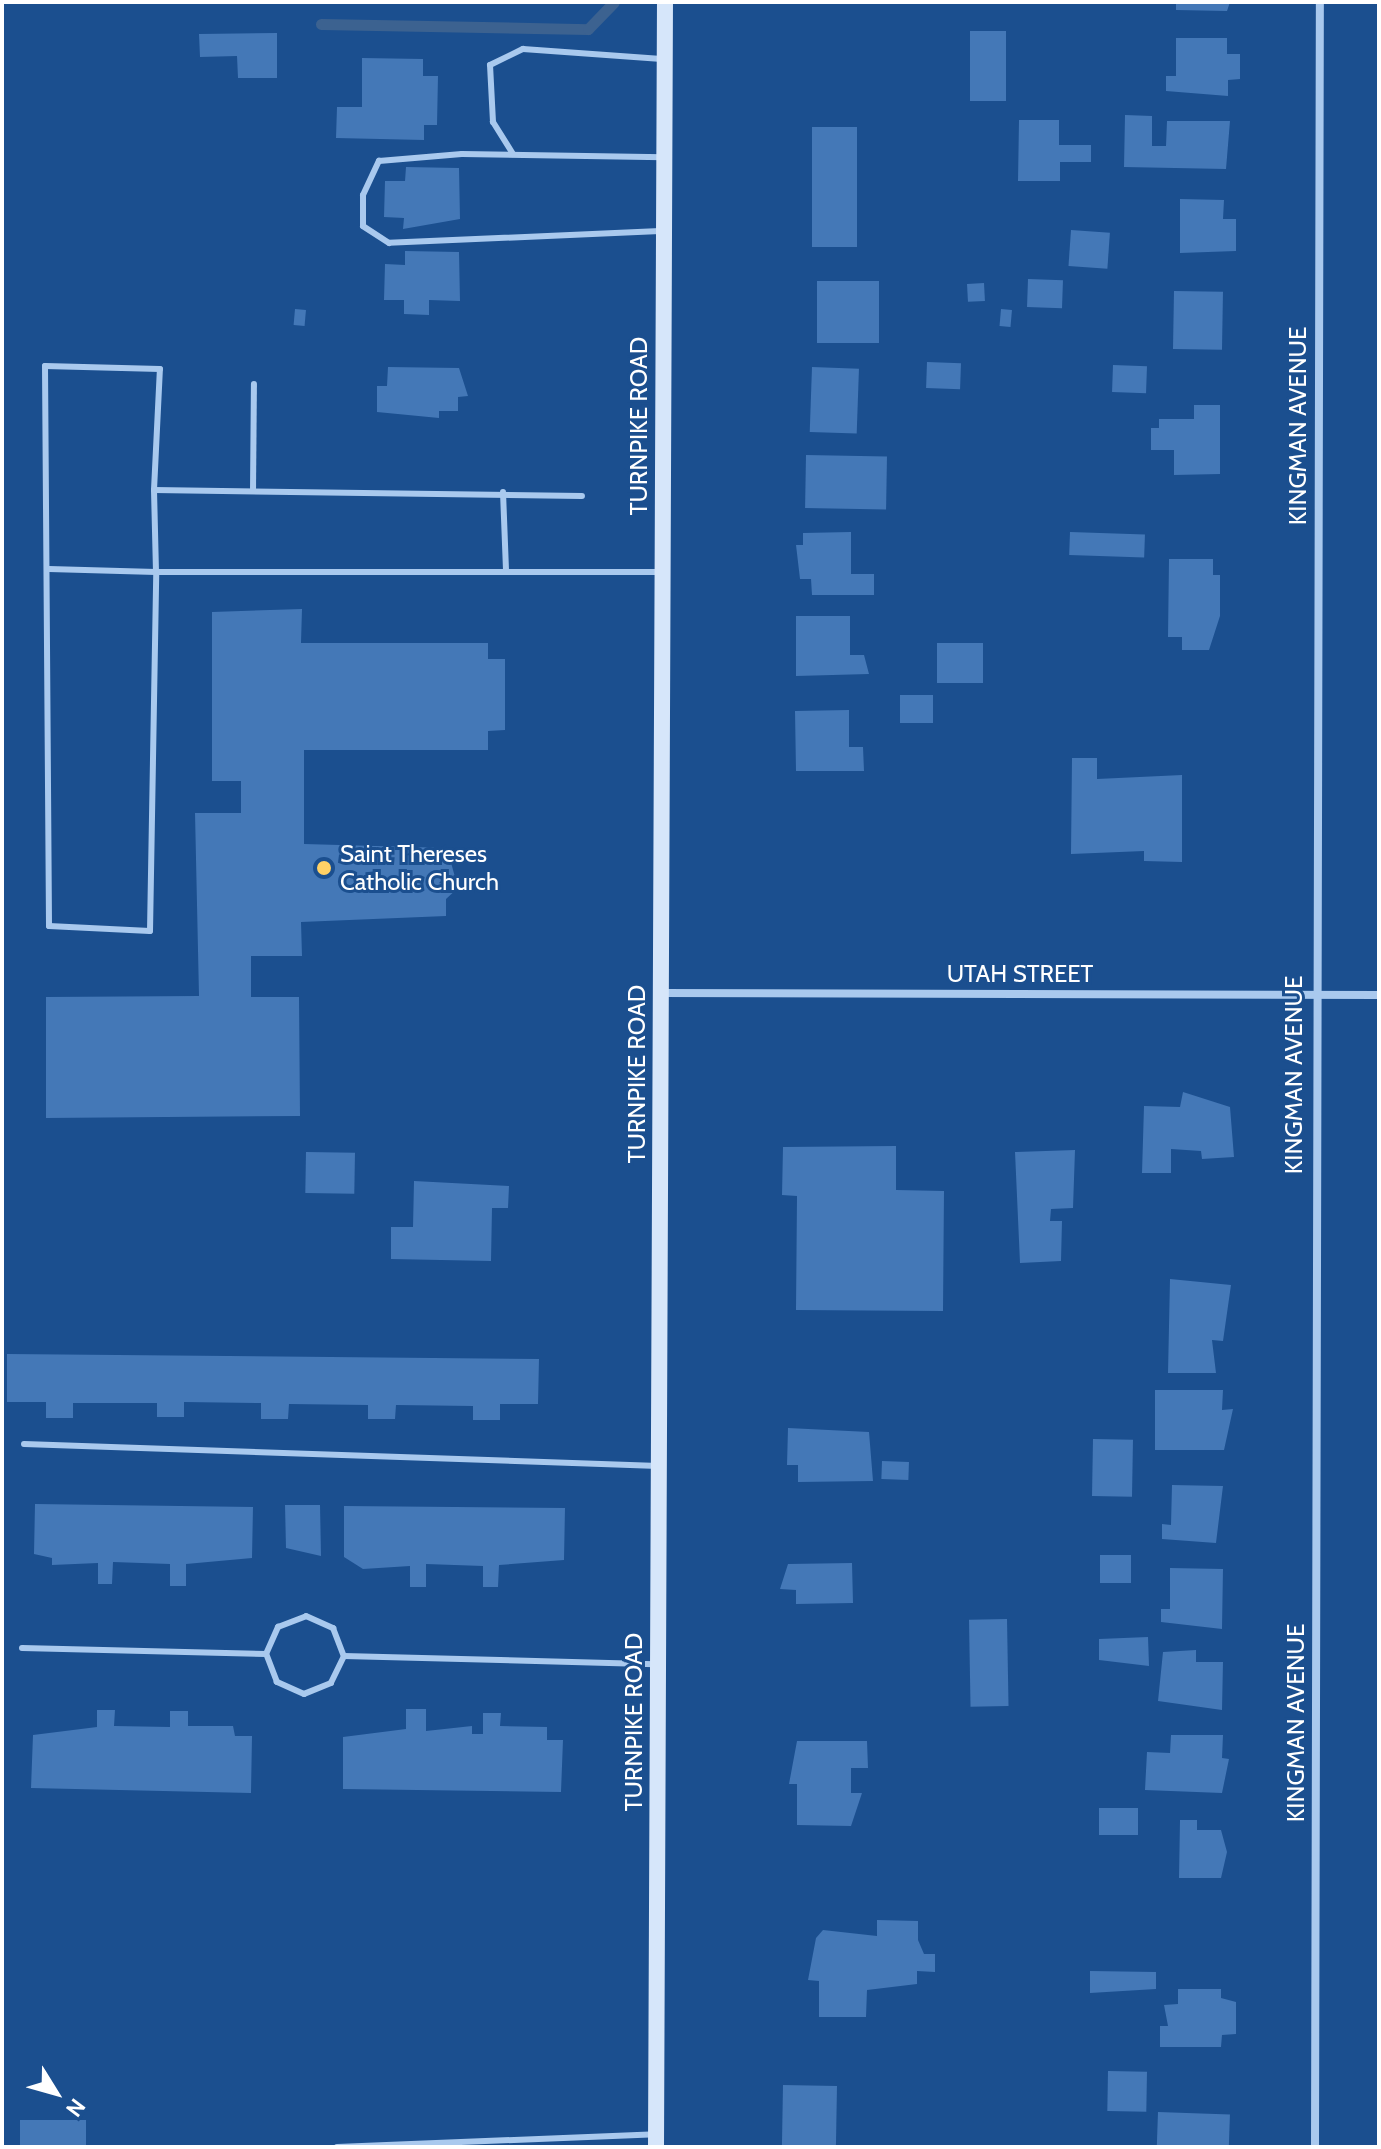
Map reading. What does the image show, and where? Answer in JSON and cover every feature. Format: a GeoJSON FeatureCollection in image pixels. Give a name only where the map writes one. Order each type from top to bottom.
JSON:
{"type":"FeatureCollection","features":[{"type":"Feature","properties":{"kind":"main road","name":"TURNPIKE ROAD"},"geometry":{"type":"LineString","coordinates":[[656,2140],[665,2]]}},
{"type":"Feature","properties":{"kind":"street","name":"KINGMAN AVENUE"},"geometry":{"type":"LineString","coordinates":[[1315,2147],[1313,994],[1320,2]]}},
{"type":"Feature","properties":{"kind":"street","name":"UTAH STREET"},"geometry":{"type":"LineString","coordinates":[[661,993],[1379,995]]}},
{"type":"Feature","properties":{"kind":"lane"},"geometry":{"type":"LineString","coordinates":[[513,154],[493,122],[490,65],[523,49],[665,59]]}},
{"type":"Feature","properties":{"kind":"lane"},"geometry":{"type":"LineString","coordinates":[[664,157],[513,154],[379,161],[363,195],[363,226],[389,243],[664,230]]}},
{"type":"Feature","properties":{"kind":"lane"},"geometry":{"type":"LineString","coordinates":[[45,366],[160,369],[154,490],[156,572],[150,931],[49,926],[49,569],[45,366]]}},
{"type":"Feature","properties":{"kind":"lane"},"geometry":{"type":"LineString","coordinates":[[253,491],[254,384]]}},
{"type":"Feature","properties":{"kind":"lane"},"geometry":{"type":"LineString","coordinates":[[154,490],[503,492],[582,496]]}},
{"type":"Feature","properties":{"kind":"lane"},"geometry":{"type":"LineString","coordinates":[[503,492],[506,569]]}},
{"type":"Feature","properties":{"kind":"lane"},"geometry":{"type":"LineString","coordinates":[[49,569],[156,572],[506,569],[663,572]]}},
{"type":"Feature","properties":{"kind":"lane"},"geometry":{"type":"LineString","coordinates":[[24,1444],[659,1466]]}},
{"type":"Feature","properties":{"kind":"lane"},"geometry":{"type":"LineString","coordinates":[[306,1616],[333,1628],[344,1656],[331,1683],[304,1694],[277,1682],[266,1654],[278,1627],[306,1616]]}},
{"type":"Feature","properties":{"kind":"lane"},"geometry":{"type":"LineString","coordinates":[[22,1648],[266,1654]]}},
{"type":"Feature","properties":{"kind":"lane"},"geometry":{"type":"LineString","coordinates":[[344,1656],[658,1664]]}},
{"type":"Feature","properties":{"kind":"lane"},"geometry":{"type":"LineString","coordinates":[[337,2147],[656,2140]]}},
{"type":"Feature","properties":{"kind":"building"},"geometry":{"type":"Polygon","coordinates":[[[1176,2],[1230,2],[1227,11],[1176,10],[1176,2]]]}},
{"type":"Feature","properties":{"kind":"building"},"geometry":{"type":"Polygon","coordinates":[[[970,31],[1006,31],[1006,101],[970,101],[970,31]]]}},
{"type":"Feature","properties":{"kind":"building"},"geometry":{"type":"Polygon","coordinates":[[[277,33],[277,78],[238,78],[237,56],[200,57],[199,34],[277,33]]]}},
{"type":"Feature","properties":{"kind":"building"},"geometry":{"type":"Polygon","coordinates":[[[1176,38],[1227,38],[1227,54],[1240,54],[1240,79],[1228,80],[1228,96],[1166,91],[1166,76],[1176,76],[1176,38]]]}},
{"type":"Feature","properties":{"kind":"building"},"geometry":{"type":"Polygon","coordinates":[[[362,58],[423,59],[423,76],[438,76],[437,125],[424,125],[424,140],[336,138],[337,107],[362,107],[362,58]]]}},
{"type":"Feature","properties":{"kind":"building"},"geometry":{"type":"Polygon","coordinates":[[[1125,115],[1152,116],[1152,146],[1166,146],[1167,121],[1230,121],[1226,169],[1124,167],[1125,115]]]}},
{"type":"Feature","properties":{"kind":"building"},"geometry":{"type":"Polygon","coordinates":[[[1019,120],[1059,120],[1059,145],[1091,145],[1091,162],[1060,162],[1060,181],[1018,181],[1019,120]]]}},
{"type":"Feature","properties":{"kind":"building"},"geometry":{"type":"Polygon","coordinates":[[[812,127],[857,127],[857,247],[812,247],[812,127]]]}},
{"type":"Feature","properties":{"kind":"building"},"geometry":{"type":"Polygon","coordinates":[[[406,167],[459,168],[460,219],[403,229],[404,218],[384,217],[385,181],[405,181],[406,167]]]}},
{"type":"Feature","properties":{"kind":"building"},"geometry":{"type":"Polygon","coordinates":[[[1180,199],[1224,200],[1223,219],[1236,219],[1236,251],[1180,253],[1180,199]]]}},
{"type":"Feature","properties":{"kind":"building"},"geometry":{"type":"Polygon","coordinates":[[[1071,230],[1110,233],[1107,269],[1068,266],[1071,230]]]}},
{"type":"Feature","properties":{"kind":"building"},"geometry":{"type":"Polygon","coordinates":[[[405,251],[459,252],[460,301],[429,300],[429,315],[404,314],[404,300],[384,300],[385,264],[405,265],[405,251]]]}},
{"type":"Feature","properties":{"kind":"building"},"geometry":{"type":"Polygon","coordinates":[[[1028,279],[1063,280],[1062,308],[1027,307],[1028,279]]]}},
{"type":"Feature","properties":{"kind":"building"},"geometry":{"type":"Polygon","coordinates":[[[817,281],[879,281],[879,343],[817,343],[817,281]]]}},
{"type":"Feature","properties":{"kind":"building"},"geometry":{"type":"Polygon","coordinates":[[[984,283],[985,301],[968,302],[967,284],[984,283]]]}},
{"type":"Feature","properties":{"kind":"building"},"geometry":{"type":"Polygon","coordinates":[[[1174,291],[1223,292],[1222,350],[1173,349],[1174,291]]]}},
{"type":"Feature","properties":{"kind":"building"},"geometry":{"type":"Polygon","coordinates":[[[295,309],[306,310],[305,326],[294,325],[295,309]]]}},
{"type":"Feature","properties":{"kind":"building"},"geometry":{"type":"Polygon","coordinates":[[[1001,309],[1012,310],[1010,327],[1000,326],[1001,309]]]}},
{"type":"Feature","properties":{"kind":"building"},"geometry":{"type":"Polygon","coordinates":[[[927,362],[961,363],[960,389],[926,388],[927,362]]]}},
{"type":"Feature","properties":{"kind":"building"},"geometry":{"type":"Polygon","coordinates":[[[1113,365],[1147,366],[1146,393],[1112,392],[1113,365]]]}},
{"type":"Feature","properties":{"kind":"building"},"geometry":{"type":"Polygon","coordinates":[[[388,367],[459,368],[468,396],[458,397],[458,411],[439,411],[439,418],[377,412],[377,386],[387,386],[388,367]]]}},
{"type":"Feature","properties":{"kind":"building"},"geometry":{"type":"Polygon","coordinates":[[[812,367],[859,369],[857,434],[810,432],[812,367]]]}},
{"type":"Feature","properties":{"kind":"building"},"geometry":{"type":"Polygon","coordinates":[[[1194,405],[1220,405],[1220,474],[1174,475],[1174,450],[1151,450],[1151,428],[1159,428],[1159,419],[1194,419],[1194,405]]]}},
{"type":"Feature","properties":{"kind":"building"},"geometry":{"type":"Polygon","coordinates":[[[806,455],[887,456],[886,509],[805,508],[806,455]]]}},
{"type":"Feature","properties":{"kind":"building"},"geometry":{"type":"Polygon","coordinates":[[[851,532],[851,574],[874,574],[874,595],[812,595],[811,579],[800,579],[796,545],[803,545],[803,533],[851,532]]]}},
{"type":"Feature","properties":{"kind":"building"},"geometry":{"type":"Polygon","coordinates":[[[1070,532],[1145,535],[1144,558],[1069,555],[1070,532]]]}},
{"type":"Feature","properties":{"kind":"building"},"geometry":{"type":"Polygon","coordinates":[[[1169,559],[1213,559],[1213,575],[1220,575],[1220,616],[1209,650],[1182,650],[1182,637],[1168,637],[1169,559]]]}},
{"type":"Feature","properties":{"kind":"building","name":"Saint Thereses Catholic Church"},"geometry":{"type":"Polygon","coordinates":[[[302,609],[301,643],[488,643],[488,659],[505,659],[505,730],[488,731],[488,750],[304,750],[304,844],[447,848],[458,888],[446,899],[446,916],[301,922],[302,956],[251,956],[251,997],[299,997],[300,1116],[46,1118],[46,997],[199,996],[195,813],[241,813],[241,781],[212,781],[212,612],[302,609]]]}},
{"type":"Feature","properties":{"kind":"building"},"geometry":{"type":"Polygon","coordinates":[[[796,616],[850,616],[850,655],[864,655],[869,674],[796,676],[796,616]]]}},
{"type":"Feature","properties":{"kind":"building"},"geometry":{"type":"Polygon","coordinates":[[[937,643],[983,643],[983,683],[937,683],[937,643]]]}},
{"type":"Feature","properties":{"kind":"building"},"geometry":{"type":"Polygon","coordinates":[[[900,695],[933,695],[933,723],[900,723],[900,695]]]}},
{"type":"Feature","properties":{"kind":"building"},"geometry":{"type":"Polygon","coordinates":[[[849,710],[849,747],[863,747],[864,771],[796,771],[795,711],[849,710]]]}},
{"type":"Feature","properties":{"kind":"building"},"geometry":{"type":"Polygon","coordinates":[[[1072,758],[1097,758],[1097,779],[1182,775],[1182,862],[1144,861],[1144,851],[1071,854],[1072,758]]]}},
{"type":"Feature","properties":{"kind":"building"},"geometry":{"type":"Polygon","coordinates":[[[1183,1092],[1230,1107],[1234,1157],[1202,1159],[1201,1151],[1171,1149],[1171,1173],[1142,1173],[1144,1106],[1180,1107],[1183,1092]]]}},
{"type":"Feature","properties":{"kind":"building"},"geometry":{"type":"Polygon","coordinates":[[[896,1146],[896,1190],[944,1191],[943,1311],[796,1310],[797,1196],[782,1195],[783,1147],[896,1146]]]}},
{"type":"Feature","properties":{"kind":"building"},"geometry":{"type":"Polygon","coordinates":[[[1075,1150],[1073,1208],[1051,1209],[1050,1221],[1062,1221],[1061,1261],[1020,1263],[1015,1152],[1075,1150]]]}},
{"type":"Feature","properties":{"kind":"building"},"geometry":{"type":"Polygon","coordinates":[[[306,1152],[355,1153],[354,1194],[305,1193],[306,1152]]]}},
{"type":"Feature","properties":{"kind":"building"},"geometry":{"type":"Polygon","coordinates":[[[414,1181],[509,1186],[508,1208],[492,1208],[491,1261],[391,1259],[391,1227],[413,1227],[414,1181]]]}},
{"type":"Feature","properties":{"kind":"building"},"geometry":{"type":"Polygon","coordinates":[[[1170,1279],[1231,1285],[1223,1341],[1212,1340],[1216,1373],[1168,1373],[1170,1279]]]}},
{"type":"Feature","properties":{"kind":"building"},"geometry":{"type":"Polygon","coordinates":[[[7,1354],[539,1359],[538,1404],[500,1404],[500,1420],[473,1420],[473,1406],[396,1405],[395,1419],[368,1419],[368,1405],[289,1404],[288,1419],[261,1419],[261,1403],[184,1402],[184,1417],[157,1417],[157,1403],[73,1403],[73,1418],[46,1418],[46,1402],[7,1402],[7,1354]]]}},
{"type":"Feature","properties":{"kind":"building"},"geometry":{"type":"Polygon","coordinates":[[[1155,1390],[1223,1390],[1222,1410],[1233,1409],[1224,1450],[1155,1450],[1155,1390]]]}},
{"type":"Feature","properties":{"kind":"building"},"geometry":{"type":"Polygon","coordinates":[[[788,1428],[869,1432],[873,1481],[798,1482],[798,1465],[787,1465],[788,1428]]]}},
{"type":"Feature","properties":{"kind":"building"},"geometry":{"type":"Polygon","coordinates":[[[1093,1439],[1133,1440],[1132,1497],[1092,1496],[1093,1439]]]}},
{"type":"Feature","properties":{"kind":"building"},"geometry":{"type":"Polygon","coordinates":[[[882,1461],[909,1462],[908,1480],[881,1479],[882,1461]]]}},
{"type":"Feature","properties":{"kind":"building"},"geometry":{"type":"Polygon","coordinates":[[[1172,1485],[1223,1486],[1216,1543],[1162,1539],[1162,1524],[1171,1525],[1172,1485]]]}},
{"type":"Feature","properties":{"kind":"building"},"geometry":{"type":"Polygon","coordinates":[[[35,1504],[253,1507],[252,1558],[186,1564],[186,1586],[170,1586],[170,1564],[113,1562],[112,1584],[98,1584],[98,1563],[52,1565],[52,1558],[34,1554],[35,1504]]]}},
{"type":"Feature","properties":{"kind":"building"},"geometry":{"type":"Polygon","coordinates":[[[285,1505],[320,1505],[321,1556],[286,1548],[285,1505]]]}},
{"type":"Feature","properties":{"kind":"building"},"geometry":{"type":"Polygon","coordinates":[[[344,1506],[565,1508],[564,1560],[499,1565],[498,1587],[483,1587],[483,1566],[426,1564],[426,1587],[410,1587],[410,1566],[363,1569],[344,1557],[344,1506]]]}},
{"type":"Feature","properties":{"kind":"building"},"geometry":{"type":"Polygon","coordinates":[[[1100,1555],[1131,1555],[1131,1583],[1100,1583],[1100,1555]]]}},
{"type":"Feature","properties":{"kind":"building"},"geometry":{"type":"Polygon","coordinates":[[[852,1563],[853,1603],[796,1604],[796,1590],[780,1589],[788,1564],[852,1563]]]}},
{"type":"Feature","properties":{"kind":"building"},"geometry":{"type":"Polygon","coordinates":[[[1170,1568],[1223,1569],[1222,1629],[1161,1622],[1161,1609],[1170,1609],[1170,1568]]]}},
{"type":"Feature","properties":{"kind":"building"},"geometry":{"type":"Polygon","coordinates":[[[1007,1619],[1009,1706],[971,1707],[969,1620],[1007,1619]]]}},
{"type":"Feature","properties":{"kind":"building"},"geometry":{"type":"Polygon","coordinates":[[[1148,1637],[1149,1666],[1099,1660],[1099,1639],[1148,1637]]]}},
{"type":"Feature","properties":{"kind":"building"},"geometry":{"type":"Polygon","coordinates":[[[1196,1650],[1196,1662],[1223,1662],[1222,1710],[1158,1701],[1163,1652],[1196,1650]]]}},
{"type":"Feature","properties":{"kind":"building"},"geometry":{"type":"Polygon","coordinates":[[[406,1709],[426,1709],[426,1731],[472,1726],[472,1734],[483,1734],[483,1713],[501,1713],[500,1726],[547,1727],[547,1740],[563,1740],[561,1792],[343,1789],[343,1737],[406,1729],[406,1709]]]}},
{"type":"Feature","properties":{"kind":"building"},"geometry":{"type":"Polygon","coordinates":[[[97,1710],[115,1710],[114,1726],[170,1727],[170,1711],[188,1711],[188,1726],[233,1726],[235,1736],[252,1736],[251,1793],[31,1788],[33,1735],[97,1727],[97,1710]]]}},
{"type":"Feature","properties":{"kind":"building"},"geometry":{"type":"Polygon","coordinates":[[[1171,1735],[1223,1735],[1222,1758],[1229,1759],[1222,1793],[1145,1790],[1147,1752],[1170,1753],[1171,1735]]]}},
{"type":"Feature","properties":{"kind":"building"},"geometry":{"type":"Polygon","coordinates":[[[797,1741],[867,1741],[868,1768],[851,1768],[851,1793],[862,1793],[851,1826],[797,1825],[797,1784],[789,1784],[797,1741]]]}},
{"type":"Feature","properties":{"kind":"building"},"geometry":{"type":"Polygon","coordinates":[[[1099,1808],[1138,1808],[1138,1835],[1099,1835],[1099,1808]]]}},
{"type":"Feature","properties":{"kind":"building"},"geometry":{"type":"Polygon","coordinates":[[[1180,1820],[1197,1820],[1197,1830],[1221,1830],[1227,1852],[1221,1878],[1179,1878],[1180,1820]]]}},
{"type":"Feature","properties":{"kind":"building"},"geometry":{"type":"Polygon","coordinates":[[[877,1920],[918,1921],[918,1940],[924,1954],[935,1954],[935,1972],[917,1971],[917,1984],[867,1990],[866,2017],[819,2017],[819,1981],[808,1980],[816,1938],[823,1930],[877,1936],[877,1920]]]}},
{"type":"Feature","properties":{"kind":"building"},"geometry":{"type":"Polygon","coordinates":[[[1090,1971],[1156,1972],[1156,1989],[1090,1993],[1090,1971]]]}},
{"type":"Feature","properties":{"kind":"building"},"geometry":{"type":"Polygon","coordinates":[[[1178,1989],[1221,1989],[1221,1998],[1236,2002],[1236,2034],[1222,2035],[1221,2047],[1160,2047],[1160,2026],[1168,2026],[1164,2005],[1178,2004],[1178,1989]]]}},
{"type":"Feature","properties":{"kind":"building"},"geometry":{"type":"Polygon","coordinates":[[[1108,2071],[1147,2072],[1146,2112],[1107,2111],[1108,2071]]]}},
{"type":"Feature","properties":{"kind":"building"},"geometry":{"type":"Polygon","coordinates":[[[783,2085],[837,2086],[836,2147],[782,2147],[783,2085]]]}},
{"type":"Feature","properties":{"kind":"building"},"geometry":{"type":"Polygon","coordinates":[[[1158,2112],[1230,2115],[1229,2147],[1157,2147],[1158,2112]]]}},
{"type":"Feature","properties":{"kind":"building"},"geometry":{"type":"Polygon","coordinates":[[[20,2120],[86,2120],[86,2147],[20,2147],[20,2120]]]}},
{"type":"Feature","properties":{"kind":"waterway"},"geometry":{"type":"LineString","coordinates":[[321,24],[588,29],[614,2]]}},
{"type":"Feature","properties":{"kind":"place","name":"Saint Thereses Catholic Church"},"geometry":{"type":"Point","coordinates":[324,868]}}]}
